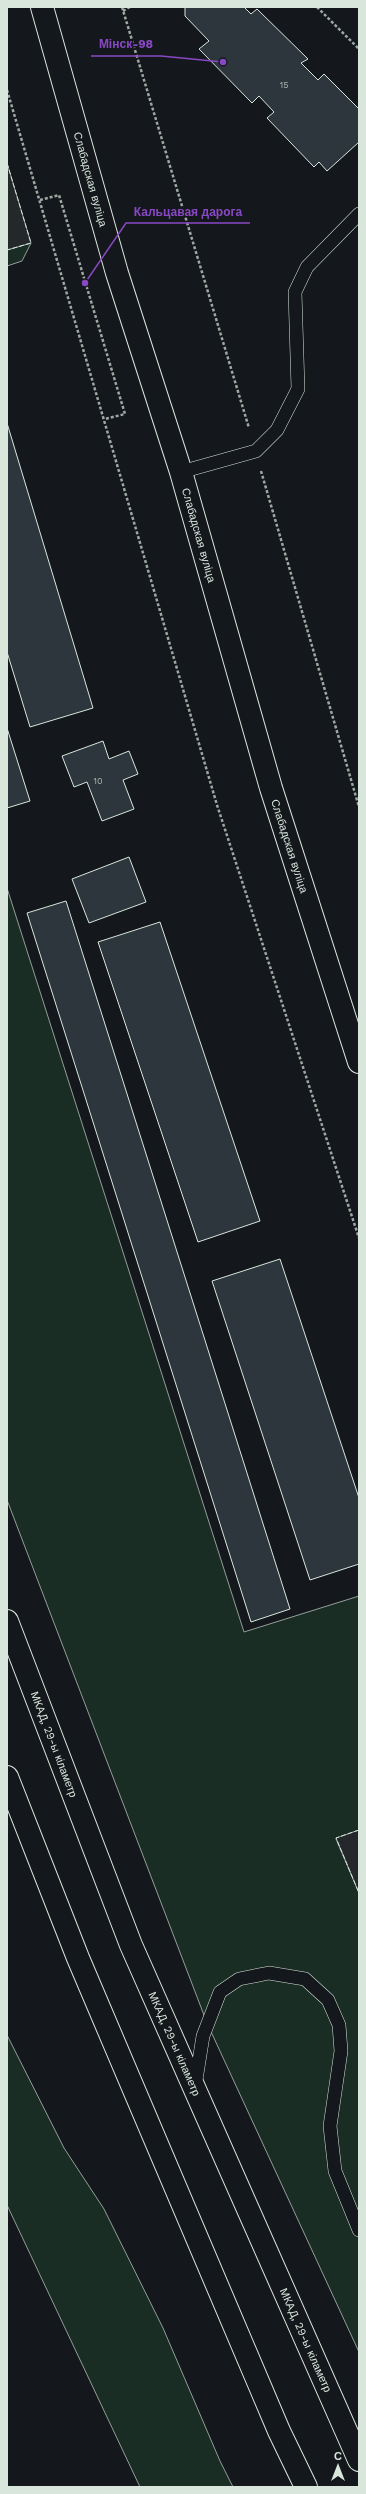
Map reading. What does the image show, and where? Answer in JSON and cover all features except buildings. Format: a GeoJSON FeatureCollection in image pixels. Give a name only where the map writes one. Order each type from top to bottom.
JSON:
{"type":"FeatureCollection","features":[{"type":"Feature","properties":{"kind":"main road","name":"Слабадская вуліца"},"geometry":{"type":"LineString","coordinates":[[42,7],[117,273],[181,472],[271,788],[359,1062]]}},
{"type":"Feature","properties":{"kind":"main road","name":"МКАД, 29-ы кіламетр"},"geometry":{"type":"LineString","coordinates":[[7,1621],[131,1945],[359,2460]]}},
{"type":"Feature","properties":{"kind":"main road"},"geometry":{"type":"LineString","coordinates":[[7,1777],[78,1958],[279,2431],[306,2487]]}},
{"type":"Feature","properties":{"kind":"lane"},"geometry":{"type":"LineString","coordinates":[[181,472],[256,451],[277,430],[298,389],[295,292],[307,267],[359,214]]}},
{"type":"Feature","properties":{"kind":"lane"},"geometry":{"type":"LineString","coordinates":[[194,2089],[203,2036],[220,1992],[239,1979],[269,1973],[305,1979],[328,2000],[339,2025],[341,2051],[330,2126],[335,2172],[359,2230]]}},
{"type":"Feature","properties":{"kind":"path"},"geometry":{"type":"LineString","coordinates":[[122,7],[256,451],[359,807]]}},
{"type":"Feature","properties":{"kind":"path"},"geometry":{"type":"LineString","coordinates":[[123,11],[130,7]]}},
{"type":"Feature","properties":{"kind":"path"},"geometry":{"type":"LineString","coordinates":[[317,7],[359,49]]}},
{"type":"Feature","properties":{"kind":"path"},"geometry":{"type":"LineString","coordinates":[[7,90],[105,419],[217,805],[359,1238]]}},
{"type":"Feature","properties":{"kind":"path"},"geometry":{"type":"LineString","coordinates":[[40,200],[59,195],[125,414],[105,419]]}},
{"type":"Feature","properties":{"kind":"green space"},"geometry":{"type":"Polygon","coordinates":[[[31,243],[22,261],[7,266],[7,250],[31,243]]]}},
{"type":"Feature","properties":{"kind":"green space"},"geometry":{"type":"Polygon","coordinates":[[[7,888],[244,1632],[359,1596],[359,1830],[336,1839],[359,1893],[359,2352],[207,2023],[7,1500],[7,888]]]}},
{"type":"Feature","properties":{"kind":"green space"},"geometry":{"type":"Polygon","coordinates":[[[7,2035],[64,2148],[104,2209],[163,2328],[220,2461],[233,2487],[140,2487],[7,2205],[7,2035]]]}},
{"type":"Feature","properties":{"kind":"shaded area"},"geometry":{"type":"Polygon","coordinates":[[[7,163],[31,243],[7,250],[7,163]]]}},
{"type":"Feature","properties":{"kind":"shaded area"},"geometry":{"type":"Polygon","coordinates":[[[359,1830],[359,1893],[336,1838],[359,1830]]]}},
{"type":"Feature","properties":{"kind":"fence"},"geometry":{"type":"LineString","coordinates":[[7,163],[31,243],[7,250]]}},
{"type":"Feature","properties":{"kind":"fence"},"geometry":{"type":"LineString","coordinates":[[359,1830],[336,1838],[359,1893]]}},
{"type":"Feature","properties":{"kind":"place","name":"Мінск-98"},"geometry":{"type":"Point","coordinates":[223,62]}},
{"type":"Feature","properties":{"kind":"place","name":"Кальцавая дарога"},"geometry":{"type":"Point","coordinates":[85,283]}}]}
